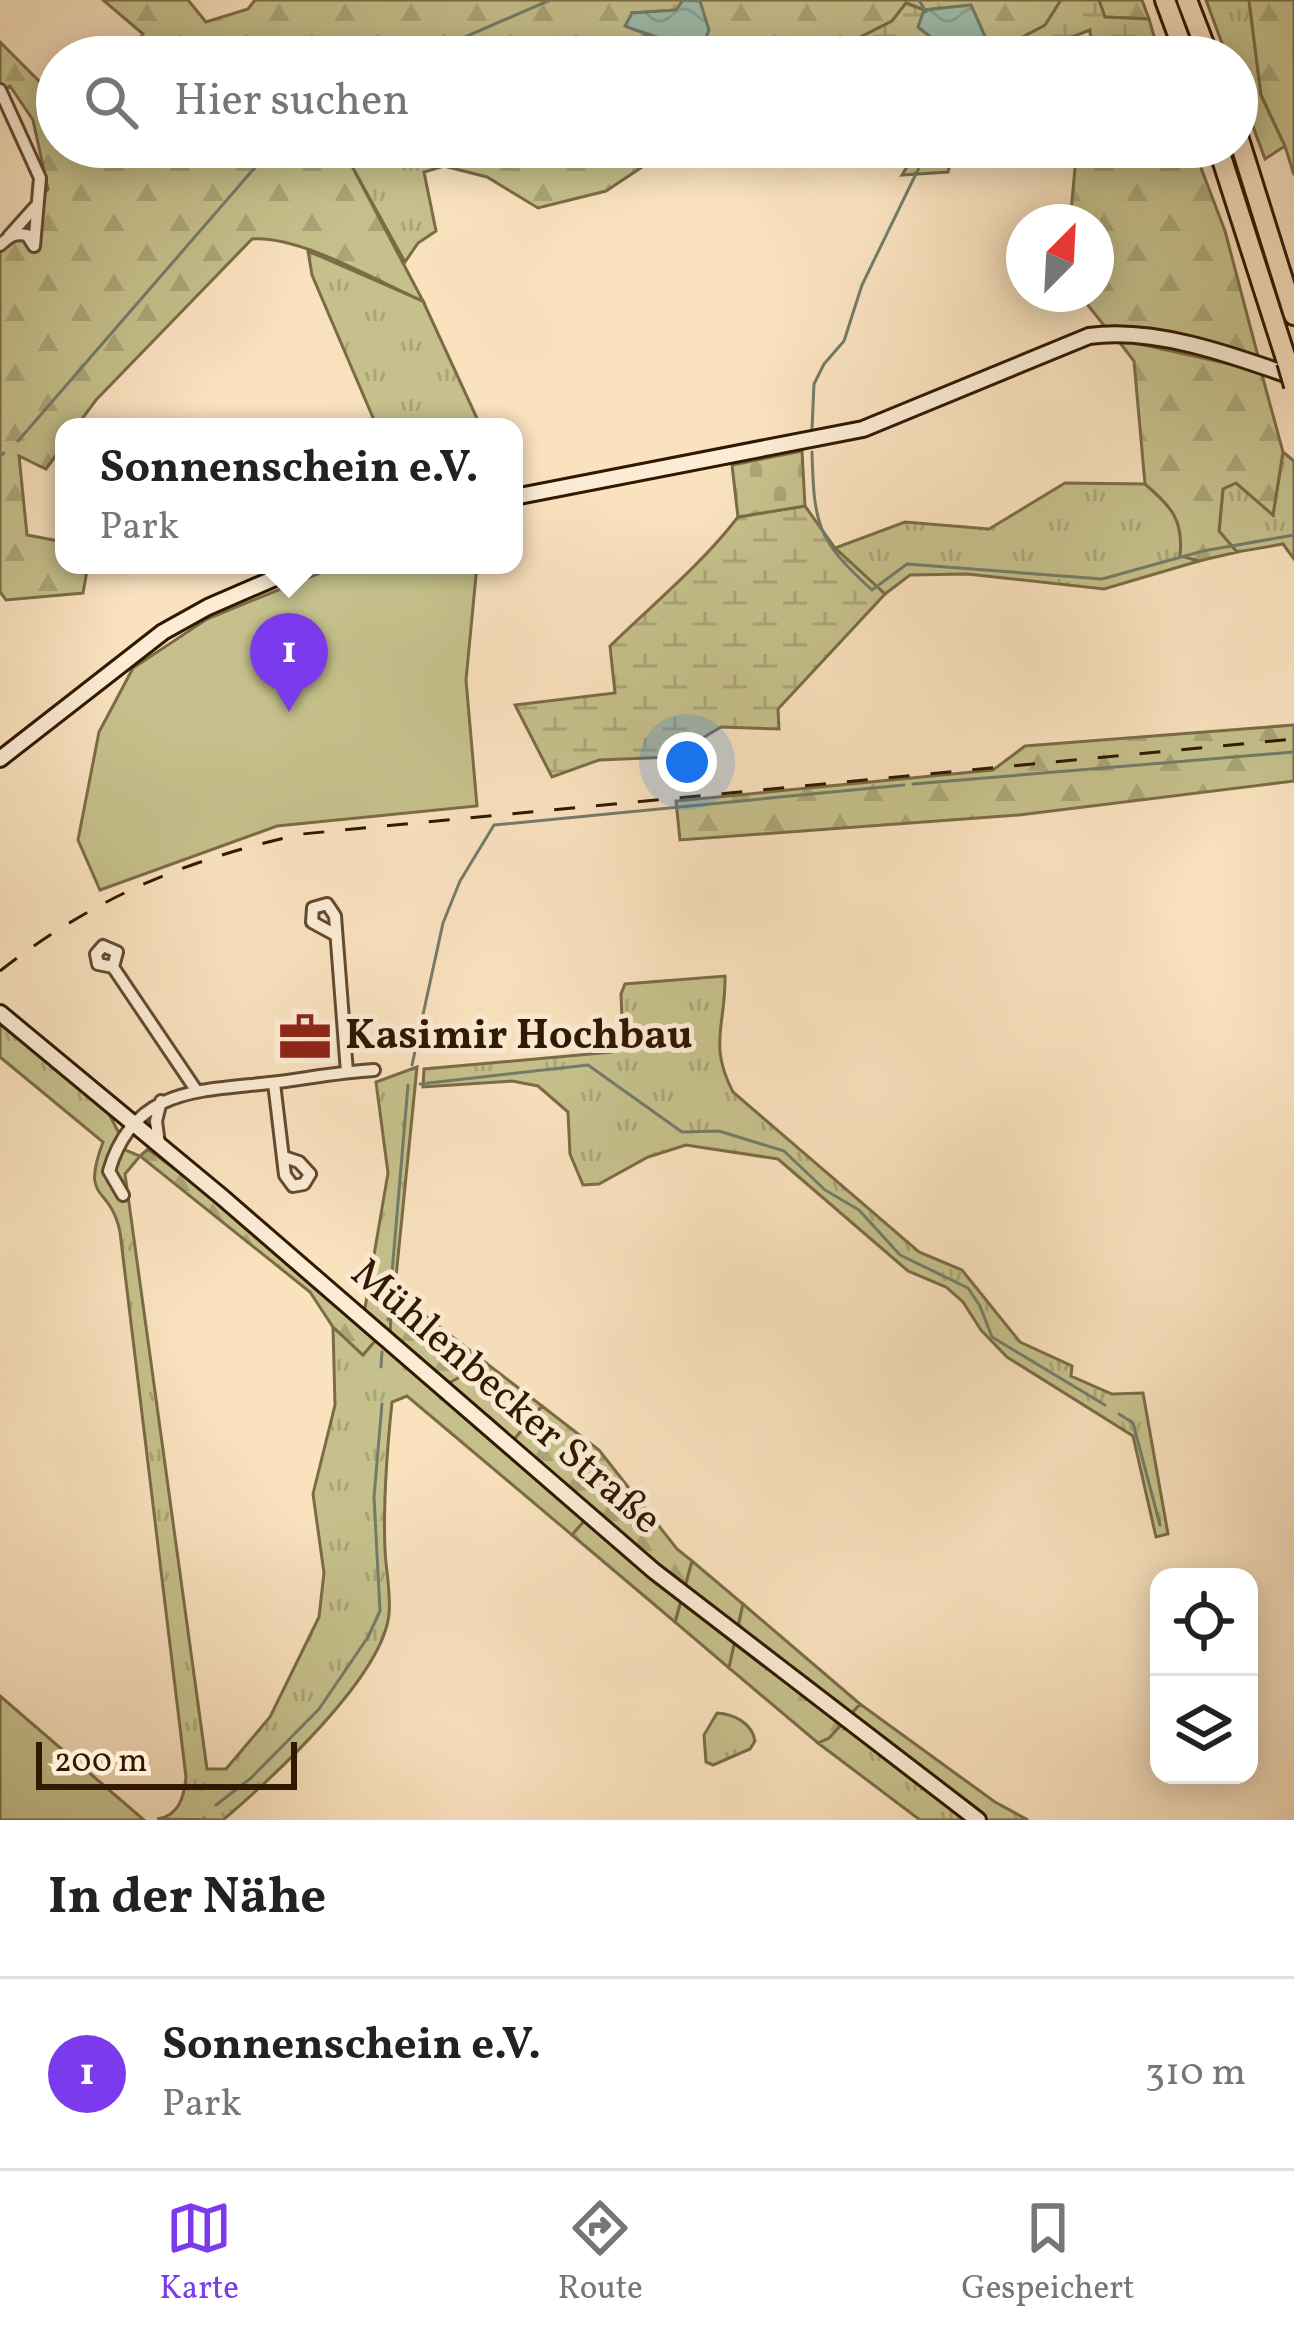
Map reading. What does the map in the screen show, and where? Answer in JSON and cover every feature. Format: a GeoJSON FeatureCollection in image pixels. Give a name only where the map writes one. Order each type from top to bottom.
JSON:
{"type":"FeatureCollection","features":[{"type":"Feature","properties":{"kind":"highway"},"geometry":{"type":"LineString","coordinates":[[1165,0],[1178,36]]}},
{"type":"Feature","properties":{"kind":"highway"},"geometry":{"type":"LineString","coordinates":[[1187,0],[1201,36]]}},
{"type":"Feature","properties":{"kind":"highway"},"geometry":{"type":"LineString","coordinates":[[1225,168],[1292,378]]}},
{"type":"Feature","properties":{"kind":"highway"},"geometry":{"type":"LineString","coordinates":[[1248,168],[1294,315]]}},
{"type":"Feature","properties":{"kind":"main road"},"geometry":{"type":"LineString","coordinates":[[523,495],[863,428],[1089,336],[1161,341],[1292,378]]}},
{"type":"Feature","properties":{"kind":"main road"},"geometry":{"type":"LineString","coordinates":[[0,759],[163,632],[284,574]]}},
{"type":"Feature","properties":{"kind":"main road","name":"Mühlenbecker Straße"},"geometry":{"type":"LineString","coordinates":[[0,1013],[654,1570],[978,1820]]}},
{"type":"Feature","properties":{"kind":"street"},"geometry":{"type":"LineString","coordinates":[[0,90],[40,178],[34,246],[27,235],[4,241]]}},
{"type":"Feature","properties":{"kind":"street"},"geometry":{"type":"LineString","coordinates":[[4,241],[39,203]]}},
{"type":"Feature","properties":{"kind":"street"},"geometry":{"type":"LineString","coordinates":[[334,934],[347,1072]]}},
{"type":"Feature","properties":{"kind":"street"},"geometry":{"type":"LineString","coordinates":[[113,967],[196,1090]]}},
{"type":"Feature","properties":{"kind":"street"},"geometry":{"type":"LineString","coordinates":[[124,1195],[109,1171],[133,1123],[161,1102],[196,1090],[374,1070]]}},
{"type":"Feature","properties":{"kind":"street"},"geometry":{"type":"LineString","coordinates":[[274,1083],[284,1157]]}},
{"type":"Feature","properties":{"kind":"street"},"geometry":{"type":"LineString","coordinates":[[159,1144],[156,1121],[161,1102]]}},
{"type":"Feature","properties":{"kind":"green space"},"geometry":{"type":"Polygon","coordinates":[[[103,0],[188,0],[206,22],[248,9],[255,0],[683,0],[677,10],[632,13],[644,34],[655,36],[143,34],[103,0]]]}},
{"type":"Feature","properties":{"kind":"green space"},"geometry":{"type":"Polygon","coordinates":[[[697,0],[1061,0],[1045,27],[1027,36],[985,36],[971,5],[924,10],[906,3],[892,21],[862,36],[698,36],[697,0]]]}},
{"type":"Feature","properties":{"kind":"green space"},"geometry":{"type":"Polygon","coordinates":[[[1061,0],[1099,0],[1105,17],[1149,19],[1154,36],[1090,36],[1090,30],[1075,36],[1024,36],[1045,25],[1061,0]]]}},
{"type":"Feature","properties":{"kind":"green space"},"geometry":{"type":"Polygon","coordinates":[[[1099,0],[1142,0],[1149,19],[1104,17],[1099,0]]]}},
{"type":"Feature","properties":{"kind":"green space"},"geometry":{"type":"Polygon","coordinates":[[[1206,0],[1249,0],[1254,36],[1219,36],[1206,0]]]}},
{"type":"Feature","properties":{"kind":"green space"},"geometry":{"type":"Polygon","coordinates":[[[1249,0],[1294,0],[1294,175],[1261,95],[1258,36],[1254,36],[1249,0]]]}},
{"type":"Feature","properties":{"kind":"green space"},"geometry":{"type":"Polygon","coordinates":[[[906,3],[924,10],[919,28],[929,36],[862,36],[892,21],[906,3]]]}},
{"type":"Feature","properties":{"kind":"green space"},"geometry":{"type":"Polygon","coordinates":[[[0,42],[36,78],[36,134],[33,120],[10,86],[0,93],[0,42]]]}},
{"type":"Feature","properties":{"kind":"green space"},"geometry":{"type":"Polygon","coordinates":[[[1258,71],[1261,95],[1285,146],[1265,159],[1258,140],[1258,71]]]}},
{"type":"Feature","properties":{"kind":"green space"},"geometry":{"type":"Polygon","coordinates":[[[43,168],[353,168],[423,301],[316,252],[252,239],[83,418],[55,418],[55,456],[46,469],[19,456],[27,535],[55,540],[55,574],[86,574],[83,593],[6,600],[0,592],[0,245],[48,189],[43,168]]]}},
{"type":"Feature","properties":{"kind":"green space"},"geometry":{"type":"Polygon","coordinates":[[[353,168],[437,168],[424,172],[436,231],[418,243],[405,262],[353,168]]]}},
{"type":"Feature","properties":{"kind":"green space"},"geometry":{"type":"Polygon","coordinates":[[[452,168],[640,168],[606,191],[538,208],[487,177],[452,168]]]}},
{"type":"Feature","properties":{"kind":"green space"},"geometry":{"type":"Polygon","coordinates":[[[906,168],[949,168],[948,172],[902,175],[906,168]]]}},
{"type":"Feature","properties":{"kind":"green space"},"geometry":{"type":"Polygon","coordinates":[[[1075,168],[1201,168],[1225,231],[1259,360],[1106,328],[1093,312],[1114,312],[1114,204],[1072,204],[1075,168]]]}},
{"type":"Feature","properties":{"kind":"green space"},"geometry":{"type":"Polygon","coordinates":[[[308,251],[423,301],[477,418],[373,418],[312,275],[308,251]]]}},
{"type":"Feature","properties":{"kind":"green space"},"geometry":{"type":"Polygon","coordinates":[[[1117,339],[1261,371],[1283,452],[1273,515],[1236,483],[1223,489],[1219,531],[1237,552],[1199,561],[1180,556],[1174,515],[1145,484],[1134,361],[1117,339]]]}},
{"type":"Feature","properties":{"kind":"green space"},"geometry":{"type":"Polygon","coordinates":[[[802,451],[805,506],[738,517],[732,465],[802,451]]]}},
{"type":"Feature","properties":{"kind":"green space"},"geometry":{"type":"Polygon","coordinates":[[[1283,452],[1294,461],[1294,559],[1283,544],[1237,552],[1219,532],[1223,489],[1236,482],[1273,515],[1283,452]]]}},
{"type":"Feature","properties":{"kind":"green space"},"geometry":{"type":"Polygon","coordinates":[[[1065,483],[1145,484],[1173,514],[1180,531],[1180,554],[1199,561],[1104,589],[967,574],[910,575],[885,594],[835,548],[905,522],[989,529],[1065,483]]]}},
{"type":"Feature","properties":{"kind":"green space"},"geometry":{"type":"Polygon","coordinates":[[[805,506],[835,548],[885,594],[778,709],[779,729],[721,727],[671,757],[599,760],[552,777],[515,705],[615,693],[610,646],[693,568],[738,517],[805,506]]]}},
{"type":"Feature","properties":{"kind":"green space"},"geometry":{"type":"Polygon","coordinates":[[[317,574],[476,574],[466,680],[477,806],[277,826],[100,890],[78,840],[99,732],[133,668],[207,619],[317,574]]]}},
{"type":"Feature","properties":{"kind":"green space"},"geometry":{"type":"Polygon","coordinates":[[[1294,725],[1294,781],[1019,815],[680,840],[676,801],[993,770],[1025,746],[1294,725]]]}},
{"type":"Feature","properties":{"kind":"green space"},"geometry":{"type":"Polygon","coordinates":[[[725,976],[720,1047],[733,1092],[919,1252],[962,1270],[1020,1342],[1072,1366],[1071,1376],[1112,1394],[1143,1393],[1168,1534],[1156,1537],[1133,1436],[1007,1357],[946,1287],[908,1271],[778,1159],[686,1145],[648,1157],[599,1184],[583,1185],[570,1154],[568,1112],[538,1086],[512,1081],[423,1087],[424,1069],[612,1052],[623,1047],[621,994],[625,984],[725,976]]]}},
{"type":"Feature","properties":{"kind":"green space"},"geometry":{"type":"Polygon","coordinates":[[[0,1019],[109,1114],[119,1133],[113,1145],[140,1156],[125,1174],[207,1769],[226,1769],[270,1717],[319,1617],[324,1573],[313,1494],[335,1405],[333,1327],[362,1354],[375,1341],[389,1337],[364,1314],[388,1173],[376,1082],[417,1067],[390,1337],[444,1385],[486,1363],[542,1406],[512,1442],[593,1511],[572,1535],[407,1396],[392,1402],[385,1513],[389,1614],[382,1639],[367,1667],[321,1726],[223,1820],[157,1819],[171,1814],[179,1804],[186,1777],[120,1232],[96,1185],[103,1142],[0,1057],[0,1019]]]}},
{"type":"Feature","properties":{"kind":"green space"},"geometry":{"type":"Polygon","coordinates":[[[148,1149],[265,1240],[348,1315],[375,1341],[363,1355],[333,1327],[310,1292],[140,1156],[148,1149]]]}},
{"type":"Feature","properties":{"kind":"green space"},"geometry":{"type":"Polygon","coordinates":[[[392,1290],[486,1363],[445,1385],[390,1337],[392,1290]]]}},
{"type":"Feature","properties":{"kind":"green space"},"geometry":{"type":"Polygon","coordinates":[[[542,1406],[599,1450],[677,1549],[692,1561],[675,1622],[572,1535],[592,1512],[512,1442],[542,1406]]]}},
{"type":"Feature","properties":{"kind":"green space"},"geometry":{"type":"Polygon","coordinates":[[[692,1561],[743,1604],[729,1668],[675,1622],[692,1561]]]}},
{"type":"Feature","properties":{"kind":"green space"},"geometry":{"type":"Polygon","coordinates":[[[743,1604],[860,1704],[829,1738],[818,1743],[729,1668],[743,1604]]]}},
{"type":"Feature","properties":{"kind":"green space"},"geometry":{"type":"Polygon","coordinates":[[[0,1696],[144,1820],[0,1820],[0,1696]]]}},
{"type":"Feature","properties":{"kind":"green space"},"geometry":{"type":"Polygon","coordinates":[[[860,1704],[995,1802],[1028,1820],[920,1820],[818,1743],[829,1738],[860,1704]]]}},
{"type":"Feature","properties":{"kind":"green space"},"geometry":{"type":"Polygon","coordinates":[[[717,1713],[741,1721],[755,1741],[750,1749],[713,1765],[706,1762],[704,1735],[717,1713]]]}},
{"type":"Feature","properties":{"kind":"water"},"geometry":{"type":"Polygon","coordinates":[[[683,0],[700,1],[706,36],[654,36],[625,26],[632,13],[676,10],[683,0]]]}},
{"type":"Feature","properties":{"kind":"water"},"geometry":{"type":"Polygon","coordinates":[[[971,5],[985,36],[929,36],[918,27],[924,10],[971,5]]]}},
{"type":"Feature","properties":{"kind":"waterway"},"geometry":{"type":"LineString","coordinates":[[467,36],[550,0]]}},
{"type":"Feature","properties":{"kind":"waterway"},"geometry":{"type":"LineString","coordinates":[[919,0],[926,12]]}},
{"type":"Feature","properties":{"kind":"waterway"},"geometry":{"type":"LineString","coordinates":[[18,441],[255,168]]}},
{"type":"Feature","properties":{"kind":"waterway"},"geometry":{"type":"LineString","coordinates":[[812,429],[814,384],[844,341],[862,285],[919,168]]}},
{"type":"Feature","properties":{"kind":"waterway"},"geometry":{"type":"LineString","coordinates":[[812,452],[814,497],[822,530],[840,558],[872,590],[907,564],[1102,579],[1203,551],[1294,535]]}},
{"type":"Feature","properties":{"kind":"waterway"},"geometry":{"type":"LineString","coordinates":[[0,456],[4,453]]}},
{"type":"Feature","properties":{"kind":"waterway"},"geometry":{"type":"LineString","coordinates":[[913,784],[1294,752]]}},
{"type":"Feature","properties":{"kind":"waterway"},"geometry":{"type":"LineString","coordinates":[[412,1065],[443,923],[460,881],[494,825],[904,785]]}},
{"type":"Feature","properties":{"kind":"waterway"},"geometry":{"type":"LineString","coordinates":[[420,1084],[588,1065],[682,1132],[719,1131],[784,1151],[825,1190],[859,1210],[900,1255],[968,1288],[992,1337],[1105,1405]]}},
{"type":"Feature","properties":{"kind":"waterway"},"geometry":{"type":"LineString","coordinates":[[388,1320],[408,1085]]}},
{"type":"Feature","properties":{"kind":"waterway"},"geometry":{"type":"LineString","coordinates":[[381,1367],[382,1352]]}},
{"type":"Feature","properties":{"kind":"waterway"},"geometry":{"type":"LineString","coordinates":[[216,1805],[251,1778],[319,1709],[380,1611],[374,1497],[382,1404]]}},
{"type":"Feature","properties":{"kind":"waterway"},"geometry":{"type":"LineString","coordinates":[[1119,1414],[1133,1423],[1160,1525]]}},
{"type":"Feature","properties":{"kind":"railway"},"geometry":{"type":"LineString","coordinates":[[0,971],[71,922],[143,885],[219,856],[302,834],[1294,739]]}},
{"type":"Feature","properties":{"kind":"place","name":"Sonnenschein e.V."},"geometry":{"type":"Point","coordinates":[289,712]}},
{"type":"Feature","properties":{"kind":"place","name":"Kasimir Hochbau"},"geometry":{"type":"Point","coordinates":[305,1037]}}]}
